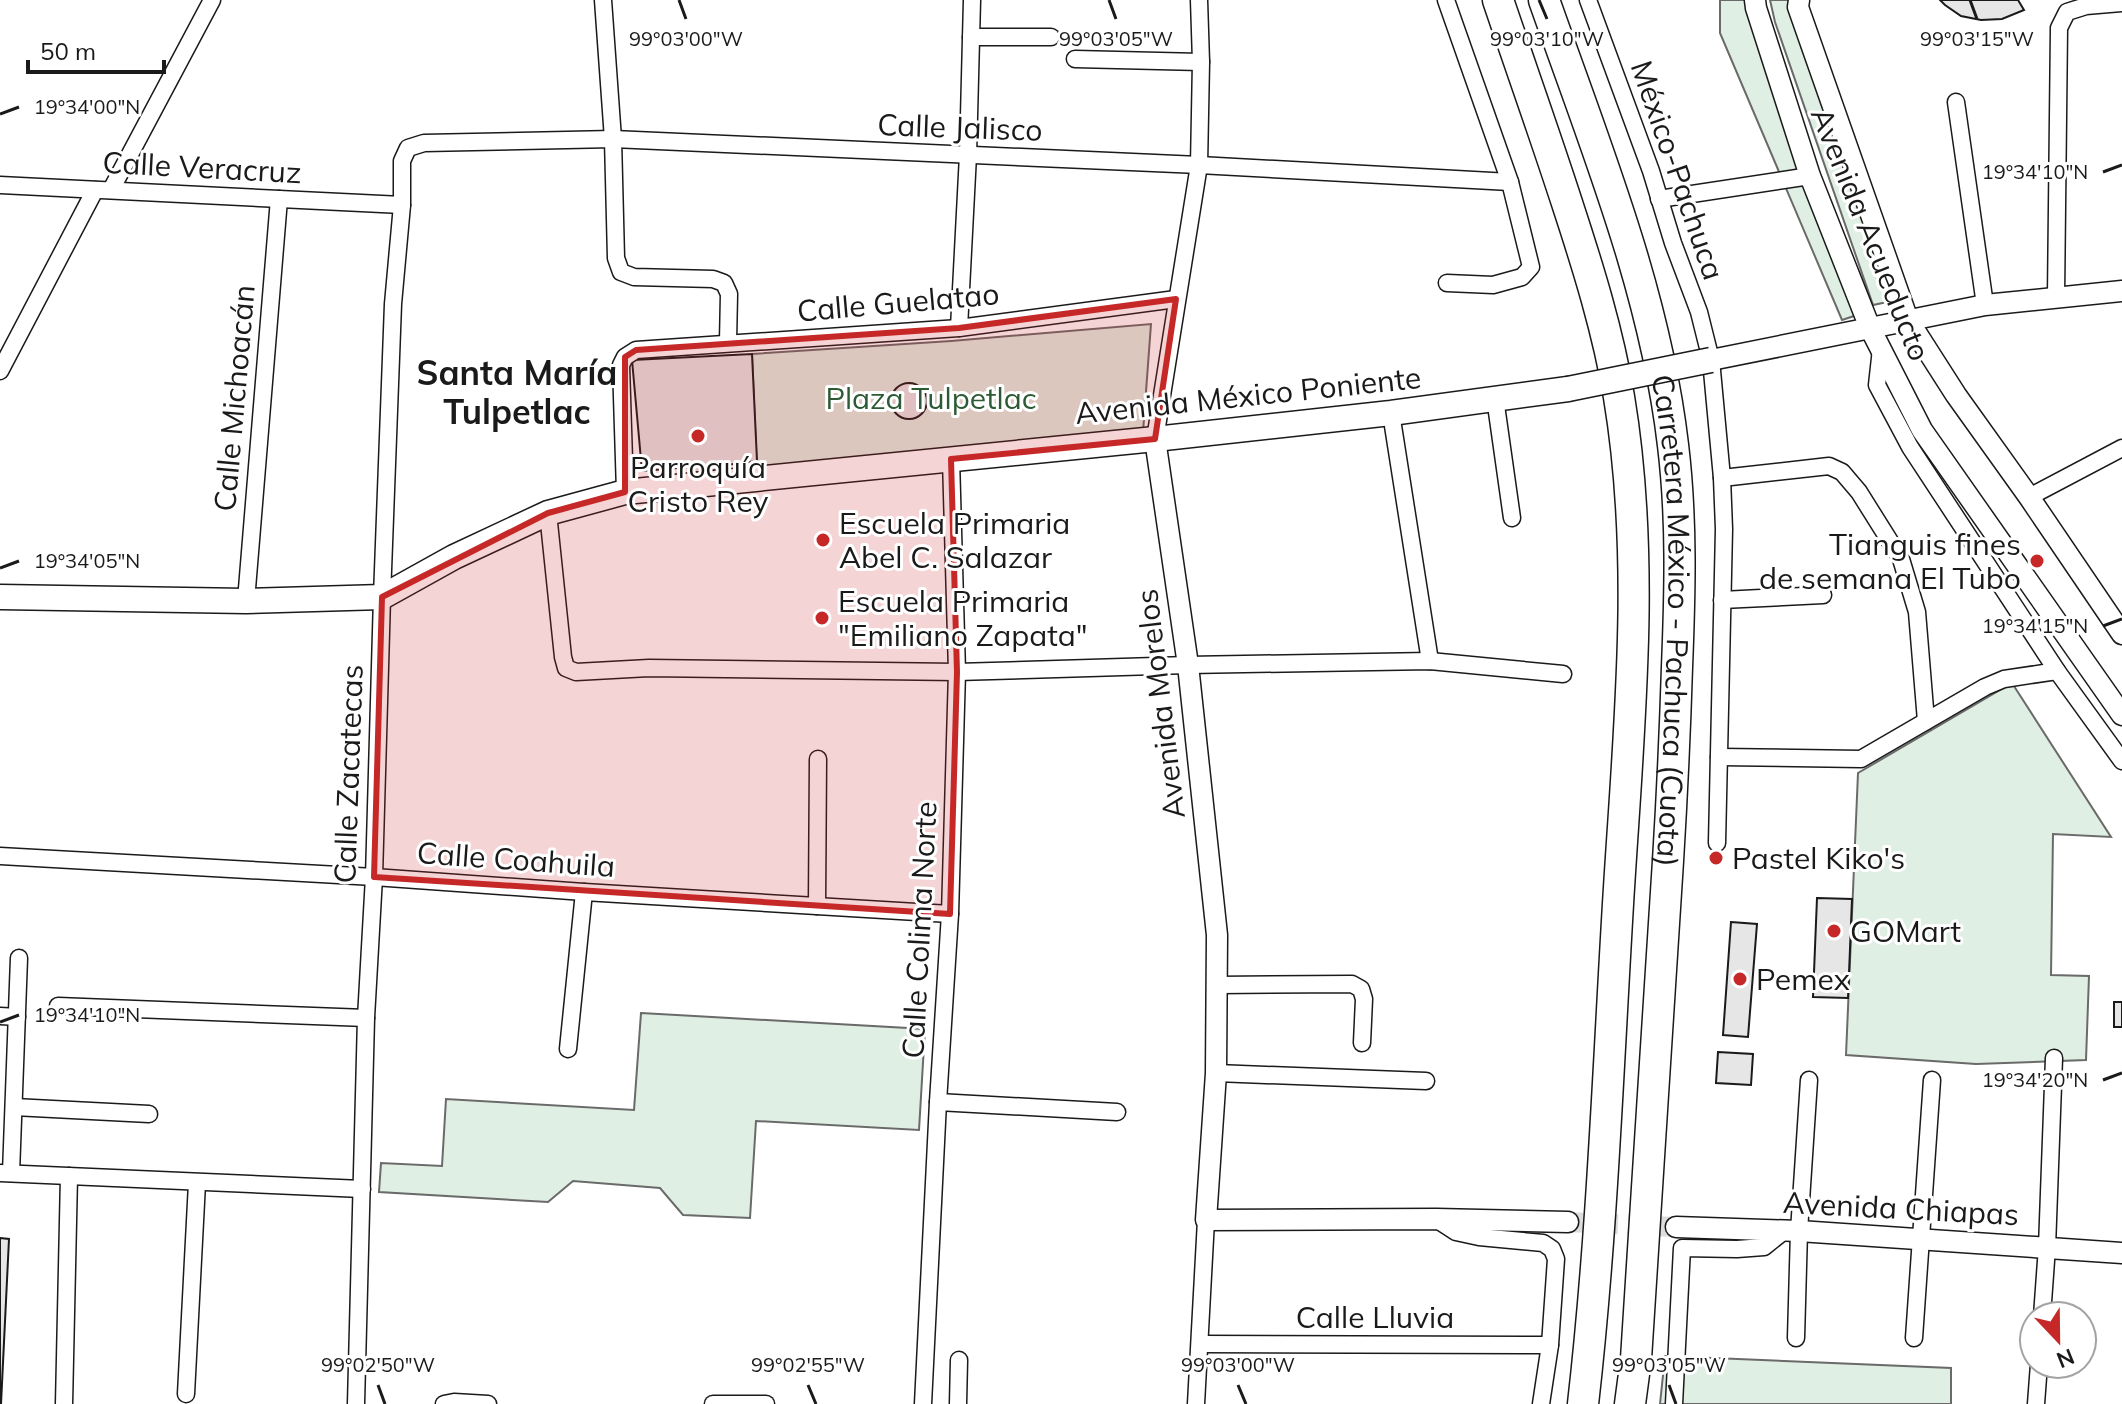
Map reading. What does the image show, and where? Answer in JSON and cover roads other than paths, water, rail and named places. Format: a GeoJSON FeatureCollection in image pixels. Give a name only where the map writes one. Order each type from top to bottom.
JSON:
{"type":"FeatureCollection","features":[{"type":"Feature","properties":{"kind":"highway","name":"Carretera México - Pachuca (Cuota)"},"geometry":{"type":"LineString","coordinates":[[1498,0],[1567,202],[1598,305],[1619,398],[1631,503],[1634,588],[1630,720],[1599,1208],[1583,1404]]}},
{"type":"Feature","properties":{"kind":"highway","name":"Carretera México - Pachuca (Cuota)"},"geometry":{"type":"LineString","coordinates":[[1544,0],[1650,315],[1673,445],[1679,521],[1680,587],[1673,773],[1636,1359],[1630,1404]]}},
{"type":"Feature","properties":{"kind":"main road","name":"Avenida México Poniente"},"geometry":{"type":"LineString","coordinates":[[0,597],[246,601],[382,597],[454,557],[548,513],[625,492],[1391,413],[1568,389],[1711,360]]}},
{"type":"Feature","properties":{"kind":"street"},"geometry":{"type":"LineString","coordinates":[[0,371],[212,0]]}},
{"type":"Feature","properties":{"kind":"street"},"geometry":{"type":"LineString","coordinates":[[603,0],[613,139],[616,258],[621,272],[634,277],[713,279],[724,283],[729,294],[728,342]]}},
{"type":"Feature","properties":{"kind":"street"},"geometry":{"type":"LineString","coordinates":[[959,328],[972,0]]}},
{"type":"Feature","properties":{"kind":"street","name":"Avenida Morelos"},"geometry":{"type":"LineString","coordinates":[[1196,1404],[1216,1073],[1217,935],[1188,665],[1155,439],[1199,165],[1199,0]]}},
{"type":"Feature","properties":{"kind":"street"},"geometry":{"type":"LineString","coordinates":[[1446,0],[1510,182],[1531,267],[1522,277],[1493,285],[1447,283]]}},
{"type":"Feature","properties":{"kind":"street","name":"México-Pachuca"},"geometry":{"type":"LineString","coordinates":[[1588,0],[1651,171],[1699,312],[1711,360],[1724,529],[1717,843]]}},
{"type":"Feature","properties":{"kind":"street","name":"Avenida Acueducto"},"geometry":{"type":"LineString","coordinates":[[1755,0],[1810,176],[1870,328],[1922,430],[2122,715]]}},
{"type":"Feature","properties":{"kind":"street","name":"Avenida Acueducto"},"geometry":{"type":"LineString","coordinates":[[1799,0],[1798,7],[1908,320],[1956,395],[2122,634]]}},
{"type":"Feature","properties":{"kind":"street"},"geometry":{"type":"LineString","coordinates":[[2056,297],[2059,28],[2067,12],[2086,6],[2122,3]]}},
{"type":"Feature","properties":{"kind":"street"},"geometry":{"type":"LineString","coordinates":[[971,37],[1051,37]]}},
{"type":"Feature","properties":{"kind":"street"},"geometry":{"type":"LineString","coordinates":[[1075,59],[1201,62]]}},
{"type":"Feature","properties":{"kind":"street"},"geometry":{"type":"LineString","coordinates":[[1956,102],[1985,305]]}},
{"type":"Feature","properties":{"kind":"street","name":"Calle Jalisco"},"geometry":{"type":"LineString","coordinates":[[408,148],[424,143],[613,139],[1510,182]]}},
{"type":"Feature","properties":{"kind":"street","name":"Calle Zacatecas"},"geometry":{"type":"LineString","coordinates":[[356,1404],[366,1018],[374,877],[393,304],[402,205],[402,161],[408,148]]}},
{"type":"Feature","properties":{"kind":"street"},"geometry":{"type":"LineString","coordinates":[[1659,199],[1810,176]]}},
{"type":"Feature","properties":{"kind":"street","name":"Calle Veracruz"},"geometry":{"type":"LineString","coordinates":[[0,185],[402,205]]}},
{"type":"Feature","properties":{"kind":"street","name":"Calle Michoacán"},"geometry":{"type":"LineString","coordinates":[[246,601],[279,199]]}},
{"type":"Feature","properties":{"kind":"street"},"geometry":{"type":"LineString","coordinates":[[1711,360],[1985,305],[2122,291]]}},
{"type":"Feature","properties":{"kind":"street","name":"Calle Guelatao"},"geometry":{"type":"LineString","coordinates":[[625,492],[621,365],[625,357],[636,350],[959,328],[1176,299]]}},
{"type":"Feature","properties":{"kind":"street"},"geometry":{"type":"LineString","coordinates":[[1881,349],[1877,385],[1910,447],[2057,671],[2122,761]]}},
{"type":"Feature","properties":{"kind":"street"},"geometry":{"type":"LineString","coordinates":[[1495,398],[1512,518]]}},
{"type":"Feature","properties":{"kind":"street"},"geometry":{"type":"LineString","coordinates":[[1391,413],[1430,661]]}},
{"type":"Feature","properties":{"kind":"street"},"geometry":{"type":"LineString","coordinates":[[2029,497],[2122,448]]}},
{"type":"Feature","properties":{"kind":"street","name":"Calle Colima Norte"},"geometry":{"type":"LineString","coordinates":[[923,1404],[950,914],[957,672],[951,459]]}},
{"type":"Feature","properties":{"kind":"street"},"geometry":{"type":"LineString","coordinates":[[1722,478],[1829,466],[1842,472],[1859,492],[1901,559],[1917,612],[1926,721]]}},
{"type":"Feature","properties":{"kind":"street"},"geometry":{"type":"LineString","coordinates":[[548,513],[563,657],[566,668],[576,672],[649,668],[957,672],[1430,661],[1563,674]]}},
{"type":"Feature","properties":{"kind":"street"},"geometry":{"type":"LineString","coordinates":[[1722,600],[1823,595]]}},
{"type":"Feature","properties":{"kind":"street"},"geometry":{"type":"LineString","coordinates":[[1719,757],[1861,759],[1985,687],[2004,679],[2057,671]]}},
{"type":"Feature","properties":{"kind":"street"},"geometry":{"type":"LineString","coordinates":[[817,906],[818,759]]}},
{"type":"Feature","properties":{"kind":"street","name":"Calle Coahuila"},"geometry":{"type":"LineString","coordinates":[[0,856],[950,914]]}},
{"type":"Feature","properties":{"kind":"street"},"geometry":{"type":"LineString","coordinates":[[568,1049],[584,892]]}},
{"type":"Feature","properties":{"kind":"street"},"geometry":{"type":"LineString","coordinates":[[19,958],[8,1017],[14,1107],[6,1173],[362,1189]]}},
{"type":"Feature","properties":{"kind":"street"},"geometry":{"type":"LineString","coordinates":[[1217,985],[1352,984],[1361,989],[1364,999],[1362,1043]]}},
{"type":"Feature","properties":{"kind":"street"},"geometry":{"type":"LineString","coordinates":[[58,1006],[366,1018]]}},
{"type":"Feature","properties":{"kind":"street"},"geometry":{"type":"LineString","coordinates":[[2043,1300],[2054,1058]]}},
{"type":"Feature","properties":{"kind":"street"},"geometry":{"type":"LineString","coordinates":[[1216,1073],[1426,1081]]}},
{"type":"Feature","properties":{"kind":"street"},"geometry":{"type":"LineString","coordinates":[[1796,1338],[1792,1231],[1809,1080]]}},
{"type":"Feature","properties":{"kind":"street"},"geometry":{"type":"LineString","coordinates":[[1914,1338],[1932,1080]]}},
{"type":"Feature","properties":{"kind":"street"},"geometry":{"type":"LineString","coordinates":[[938,1102],[1117,1112]]}},
{"type":"Feature","properties":{"kind":"street"},"geometry":{"type":"LineString","coordinates":[[14,1107],[149,1114]]}},
{"type":"Feature","properties":{"kind":"street"},"geometry":{"type":"LineString","coordinates":[[64,1404],[69,1176]]}},
{"type":"Feature","properties":{"kind":"street"},"geometry":{"type":"LineString","coordinates":[[186,1394],[197,1183]]}},
{"type":"Feature","properties":{"kind":"street"},"geometry":{"type":"LineString","coordinates":[[1436,1219],[1456,1232],[1543,1243],[1552,1249],[1556,1259],[1550,1345],[1541,1404]]}},
{"type":"Feature","properties":{"kind":"street"},"geometry":{"type":"LineString","coordinates":[[1206,1220],[1568,1222]]}},
{"type":"Feature","properties":{"kind":"street","name":"Avenida Chiapas"},"geometry":{"type":"LineString","coordinates":[[1676,1227],[1792,1231],[2122,1253]]}},
{"type":"Feature","properties":{"kind":"street"},"geometry":{"type":"LineString","coordinates":[[1674,1404],[1682,1248],[1764,1247],[1792,1231]]}},
{"type":"Feature","properties":{"kind":"street","name":"Calle Lluvia"},"geometry":{"type":"LineString","coordinates":[[1201,1344],[1550,1345]]}},
{"type":"Feature","properties":{"kind":"street"},"geometry":{"type":"LineString","coordinates":[[958,1404],[959,1360]]}},
{"type":"Feature","properties":{"kind":"street"},"geometry":{"type":"LineString","coordinates":[[2036,1404],[2038,1380]]}},
{"type":"Feature","properties":{"kind":"street"},"geometry":{"type":"LineString","coordinates":[[444,1404],[488,1404]]}},
{"type":"Feature","properties":{"kind":"street"},"geometry":{"type":"LineString","coordinates":[[713,1404],[766,1404]]}},
{"type":"Feature","properties":{"kind":"tunnel"},"geometry":{"type":"LineString","coordinates":[[1568,1222],[1676,1227]]}},
{"type":"Feature","properties":{"kind":"place","name":"Parroquía Cristo Rey"},"geometry":{"type":"Point","coordinates":[698,436]}},
{"type":"Feature","properties":{"kind":"place","name":"Escuela Primaria Abel C. Salazar"},"geometry":{"type":"Point","coordinates":[823,540]}},
{"type":"Feature","properties":{"kind":"place","name":"Tianguis fines de semana El Tubo"},"geometry":{"type":"Point","coordinates":[2037,561]}},
{"type":"Feature","properties":{"kind":"place","name":"Escuela Primaria \"Emiliano Zapata\""},"geometry":{"type":"Point","coordinates":[822,618]}},
{"type":"Feature","properties":{"kind":"place","name":"Pastel Kiko's"},"geometry":{"type":"Point","coordinates":[1716,858]}},
{"type":"Feature","properties":{"kind":"place","name":"GOMart"},"geometry":{"type":"Point","coordinates":[1834,931]}},
{"type":"Feature","properties":{"kind":"place","name":"Pemex"},"geometry":{"type":"Point","coordinates":[1740,979]}},
{"type":"Feature","properties":{"kind":"district","name":"Santa María Tulpetlac"},"geometry":{"type":"Point","coordinates":[517,392]}},
{"type":"Feature","properties":{"kind":"park label","name":"Plaza Tulpetlac"},"geometry":{"type":"Point","coordinates":[931,398]}}]}
